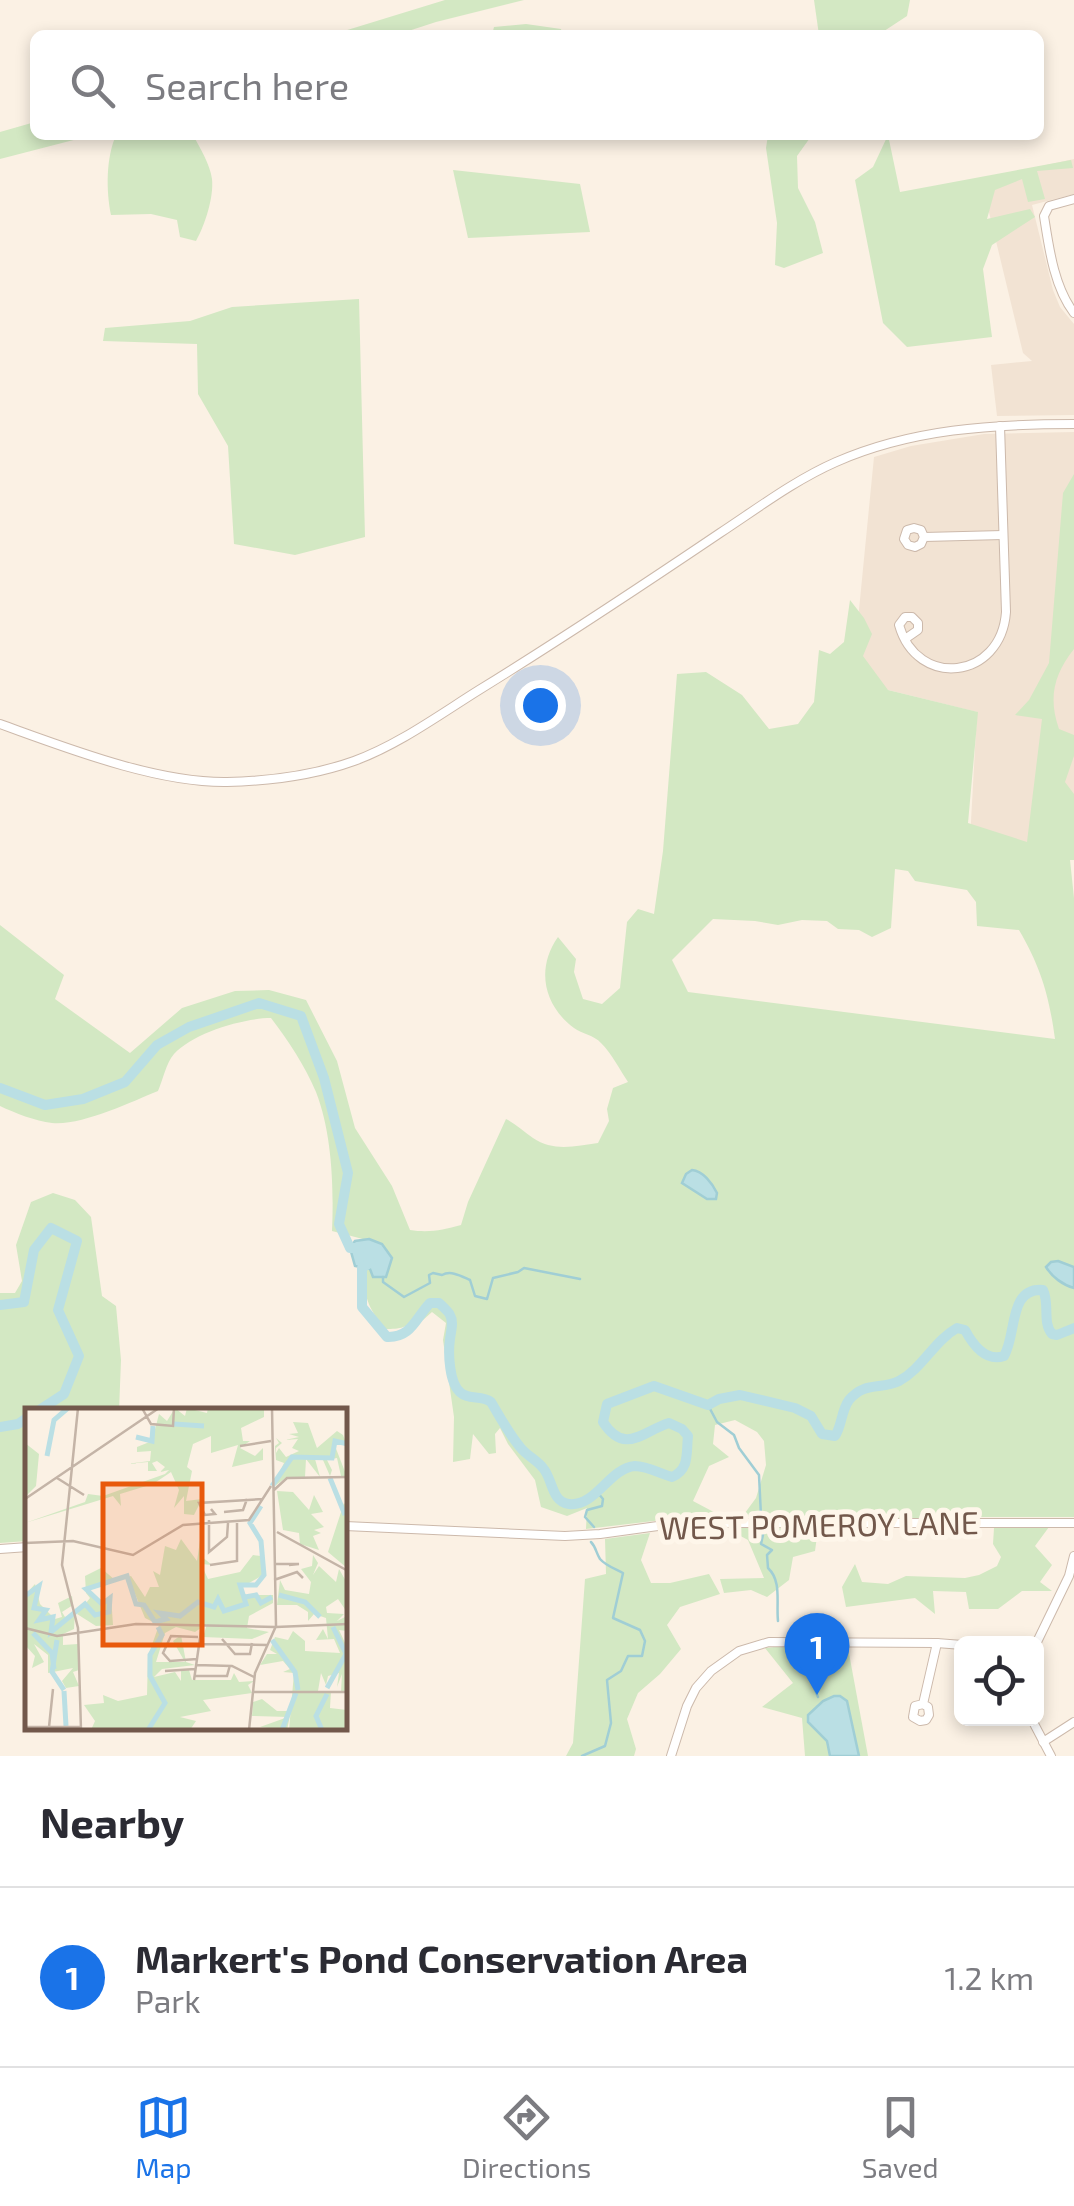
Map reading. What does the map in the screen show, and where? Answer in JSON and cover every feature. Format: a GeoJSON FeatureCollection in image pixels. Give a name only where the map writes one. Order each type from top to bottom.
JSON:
{"type":"FeatureCollection","features":[{"type":"Feature","properties":{"kind":"street"},"geometry":{"type":"LineString","coordinates":[[1074,199],[1052,204],[1045,211],[1058,279],[1074,313]]}},
{"type":"Feature","properties":{"kind":"street"},"geometry":{"type":"LineString","coordinates":[[0,724],[125,764],[202,780],[255,780],[321,771],[354,761],[412,732],[792,486],[839,461],[930,434],[1000,426],[1074,424]]}},
{"type":"Feature","properties":{"kind":"street"},"geometry":{"type":"LineString","coordinates":[[904,640],[916,655],[936,666],[962,668],[987,656],[1000,638],[1006,618],[1000,426]]}},
{"type":"Feature","properties":{"kind":"street"},"geometry":{"type":"LineString","coordinates":[[924,537],[1003,535]]}},
{"type":"Feature","properties":{"kind":"street","name":"WEST POMEROY LANE"},"geometry":{"type":"LineString","coordinates":[[348,1526],[565,1536],[714,1522],[1074,1522]]}},
{"type":"Feature","properties":{"kind":"street"},"geometry":{"type":"LineString","coordinates":[[0,1549],[25,1547]]}},
{"type":"Feature","properties":{"kind":"street"},"geometry":{"type":"LineString","coordinates":[[1040,1636],[1074,1556]]}},
{"type":"Feature","properties":{"kind":"street"},"geometry":{"type":"LineString","coordinates":[[672,1756],[686,1706],[696,1688],[710,1671],[738,1651],[786,1641],[954,1644]]}},
{"type":"Feature","properties":{"kind":"street"},"geometry":{"type":"LineString","coordinates":[[923,1704],[937,1643]]}},
{"type":"Feature","properties":{"kind":"street"},"geometry":{"type":"LineString","coordinates":[[1043,1742],[1074,1722]]}},
{"type":"Feature","properties":{"kind":"street"},"geometry":{"type":"LineString","coordinates":[[1035,1726],[1051,1756]]}},
{"type":"Feature","properties":{"kind":"shaded area"},"geometry":{"type":"Polygon","coordinates":[[[1074,159],[1074,194],[1032,205],[1053,290],[1074,324],[1074,415],[997,416],[991,365],[1032,361],[1023,353],[981,179],[1074,159]]]}},
{"type":"Feature","properties":{"kind":"shaded area"},"geometry":{"type":"Polygon","coordinates":[[[1074,432],[1074,803],[1032,859],[969,858],[977,712],[852,681],[874,457],[911,446],[984,434],[1074,432]]]}},
{"type":"Feature","properties":{"kind":"green space"},"geometry":{"type":"Polygon","coordinates":[[[445,0],[524,0],[411,30],[347,30],[445,0]]]}},
{"type":"Feature","properties":{"kind":"green space"},"geometry":{"type":"Polygon","coordinates":[[[814,0],[910,0],[907,16],[886,30],[818,30],[814,0]]]}},
{"type":"Feature","properties":{"kind":"green space"},"geometry":{"type":"Polygon","coordinates":[[[526,24],[561,30],[493,30],[526,24]]]}},
{"type":"Feature","properties":{"kind":"green space"},"geometry":{"type":"Polygon","coordinates":[[[30,123],[30,140],[74,140],[0,159],[0,132],[30,123]]]}},
{"type":"Feature","properties":{"kind":"green space"},"geometry":{"type":"Polygon","coordinates":[[[114,140],[196,140],[212,179],[208,211],[196,241],[180,237],[177,220],[151,214],[111,215],[110,154],[114,140]]]}},
{"type":"Feature","properties":{"kind":"green space"},"geometry":{"type":"Polygon","coordinates":[[[767,140],[808,140],[797,156],[798,188],[815,222],[823,253],[784,268],[775,265],[777,223],[767,140]]]}},
{"type":"Feature","properties":{"kind":"green space"},"geometry":{"type":"Polygon","coordinates":[[[886,140],[889,140],[900,192],[1071,160],[1073,168],[1037,171],[1045,199],[1028,202],[1022,179],[995,190],[987,219],[1030,209],[1035,217],[992,245],[983,269],[992,337],[907,347],[883,323],[855,180],[873,167],[886,140]]]}},
{"type":"Feature","properties":{"kind":"green space"},"geometry":{"type":"Polygon","coordinates":[[[453,170],[580,184],[590,232],[468,238],[453,170]]]}},
{"type":"Feature","properties":{"kind":"green space"},"geometry":{"type":"Polygon","coordinates":[[[359,299],[365,537],[295,555],[234,544],[228,446],[198,394],[197,344],[103,341],[105,328],[190,321],[232,307],[359,299]]]}},
{"type":"Feature","properties":{"kind":"green space"},"geometry":{"type":"Polygon","coordinates":[[[1074,474],[1074,649],[1058,677],[1054,697],[1059,729],[1074,735],[1074,756],[1065,782],[1074,794],[1074,860],[1070,860],[1074,898],[1074,1517],[742,1517],[756,1498],[766,1465],[764,1441],[757,1432],[735,1420],[715,1425],[713,1444],[729,1457],[709,1466],[693,1501],[725,1518],[586,1529],[587,1508],[567,1516],[541,1507],[535,1480],[500,1428],[495,1434],[496,1453],[489,1454],[473,1434],[470,1459],[453,1462],[454,1417],[443,1340],[446,1323],[432,1312],[423,1320],[415,1318],[405,1326],[384,1329],[374,1314],[362,1268],[370,1269],[373,1277],[386,1277],[382,1244],[332,1231],[331,1160],[326,1125],[316,1092],[271,1018],[233,1024],[182,1046],[171,1058],[158,1091],[91,1117],[52,1123],[0,1106],[0,925],[64,975],[55,999],[130,1053],[182,1008],[235,991],[269,990],[306,1000],[337,1061],[355,1128],[392,1186],[410,1230],[461,1225],[506,1119],[548,1145],[598,1143],[609,1121],[607,1109],[613,1088],[628,1082],[601,1043],[574,1028],[555,1008],[545,973],[558,937],[576,959],[574,972],[583,999],[602,1004],[620,988],[627,922],[638,909],[654,914],[677,674],[706,672],[742,695],[769,729],[798,724],[814,702],[819,650],[830,654],[844,642],[850,600],[872,634],[863,656],[888,690],[978,712],[968,823],[1027,842],[1042,719],[1015,715],[1029,700],[1049,663],[1063,493],[1074,474]],[[895,869],[891,928],[872,937],[859,930],[838,929],[827,921],[802,920],[778,925],[713,919],[672,960],[688,992],[1055,1039],[1043,982],[1019,930],[977,926],[976,902],[967,890],[915,881],[908,871],[895,869]]]}},
{"type":"Feature","properties":{"kind":"green space"},"geometry":{"type":"Polygon","coordinates":[[[53,1193],[75,1200],[91,1217],[102,1296],[116,1306],[121,1360],[119,1408],[25,1408],[25,1541],[0,1543],[0,1293],[15,1293],[22,1281],[16,1245],[31,1202],[53,1193]]]}},
{"type":"Feature","properties":{"kind":"green space"},"geometry":{"type":"Polygon","coordinates":[[[739,1525],[818,1529],[815,1551],[793,1557],[789,1580],[767,1597],[751,1590],[724,1593],[720,1579],[764,1578],[748,1540],[731,1531],[739,1525]]]}},
{"type":"Feature","properties":{"kind":"green space"},"geometry":{"type":"Polygon","coordinates":[[[1049,1527],[1035,1546],[1052,1565],[1040,1582],[1052,1591],[1022,1591],[998,1609],[969,1609],[966,1592],[933,1591],[935,1614],[915,1598],[846,1607],[842,1587],[855,1564],[862,1582],[888,1584],[906,1576],[965,1578],[997,1566],[1001,1557],[993,1544],[994,1528],[1049,1527]]]}},
{"type":"Feature","properties":{"kind":"green space"},"geometry":{"type":"Polygon","coordinates":[[[650,1533],[641,1560],[651,1583],[709,1574],[720,1594],[680,1607],[667,1625],[681,1649],[638,1693],[627,1719],[636,1749],[634,1756],[566,1756],[573,1743],[585,1579],[606,1574],[605,1539],[650,1533]]]}},
{"type":"Feature","properties":{"kind":"green space"},"geometry":{"type":"Polygon","coordinates":[[[765,1648],[848,1648],[868,1756],[805,1756],[802,1718],[762,1707],[793,1683],[765,1648]]]}},
{"type":"Feature","properties":{"kind":"water"},"geometry":{"type":"Polygon","coordinates":[[[692,1170],[710,1182],[716,1199],[707,1199],[682,1183],[692,1170]]]}},
{"type":"Feature","properties":{"kind":"water"},"geometry":{"type":"Polygon","coordinates":[[[369,1239],[382,1244],[392,1258],[386,1277],[373,1277],[370,1269],[355,1266],[350,1248],[355,1241],[369,1239]]]}},
{"type":"Feature","properties":{"kind":"water"},"geometry":{"type":"Polygon","coordinates":[[[1058,1261],[1074,1267],[1074,1288],[1058,1280],[1046,1267],[1058,1261]]]}},
{"type":"Feature","properties":{"kind":"water"},"geometry":{"type":"Polygon","coordinates":[[[834,1696],[847,1701],[859,1756],[830,1756],[827,1741],[808,1722],[808,1715],[834,1696]]]}},
{"type":"Feature","properties":{"kind":"waterway"},"geometry":{"type":"LineString","coordinates":[[0,1088],[45,1105],[83,1099],[125,1082],[157,1045],[189,1027],[259,1003],[301,1016],[324,1078],[348,1173],[339,1224],[350,1248],[361,1248]]}},
{"type":"Feature","properties":{"kind":"waterway"},"geometry":{"type":"LineString","coordinates":[[0,1305],[24,1302],[34,1250],[51,1228],[77,1241],[58,1310],[79,1356],[64,1394],[43,1408]]}},
{"type":"Feature","properties":{"kind":"waterway"},"geometry":{"type":"LineString","coordinates":[[371,1262],[362,1268],[362,1307],[387,1337],[407,1331],[430,1303],[439,1303],[452,1321],[449,1360],[457,1389],[464,1395],[491,1402],[516,1442],[541,1465],[559,1499],[569,1504],[587,1500],[626,1468],[640,1466],[672,1477],[682,1470],[688,1436],[682,1429],[669,1423],[627,1439],[619,1438],[603,1422],[607,1404],[654,1386],[708,1405],[740,1395],[795,1408],[811,1416],[822,1434],[835,1436],[846,1404],[855,1394],[907,1376],[957,1328],[965,1330],[976,1346],[991,1357],[1004,1356],[1019,1304],[1032,1291],[1043,1290],[1052,1334],[1074,1328]]}},
{"type":"Feature","properties":{"kind":"waterway"},"geometry":{"type":"LineString","coordinates":[[383,1277],[383,1282],[404,1297],[430,1283],[429,1275],[452,1273],[470,1280],[475,1296],[487,1299],[493,1278],[524,1268],[580,1279]]}},
{"type":"Feature","properties":{"kind":"waterway"},"geometry":{"type":"LineString","coordinates":[[708,1405],[717,1422],[734,1435],[759,1475],[761,1516]]}},
{"type":"Feature","properties":{"kind":"waterway"},"geometry":{"type":"LineString","coordinates":[[0,1427],[25,1419]]}},
{"type":"Feature","properties":{"kind":"waterway"},"geometry":{"type":"LineString","coordinates":[[594,1527],[585,1517],[587,1510],[602,1506],[603,1499],[597,1492]]}},
{"type":"Feature","properties":{"kind":"waterway"},"geometry":{"type":"LineString","coordinates":[[761,1526],[761,1544],[772,1550],[767,1555],[768,1568],[777,1586],[778,1621]]}},
{"type":"Feature","properties":{"kind":"waterway"},"geometry":{"type":"LineString","coordinates":[[582,1756],[605,1746],[611,1723],[607,1680],[621,1671],[628,1656],[642,1656],[645,1641],[640,1630],[613,1618],[623,1573],[602,1561],[591,1542]]}},
{"type":"Feature","properties":{"kind":"waterway"},"geometry":{"type":"LineString","coordinates":[[789,1649],[818,1697]]}},
{"type":"Feature","properties":{"kind":"place","name":"Markert's Pond Conservation Area"},"geometry":{"type":"Point","coordinates":[817,1695]}}]}
